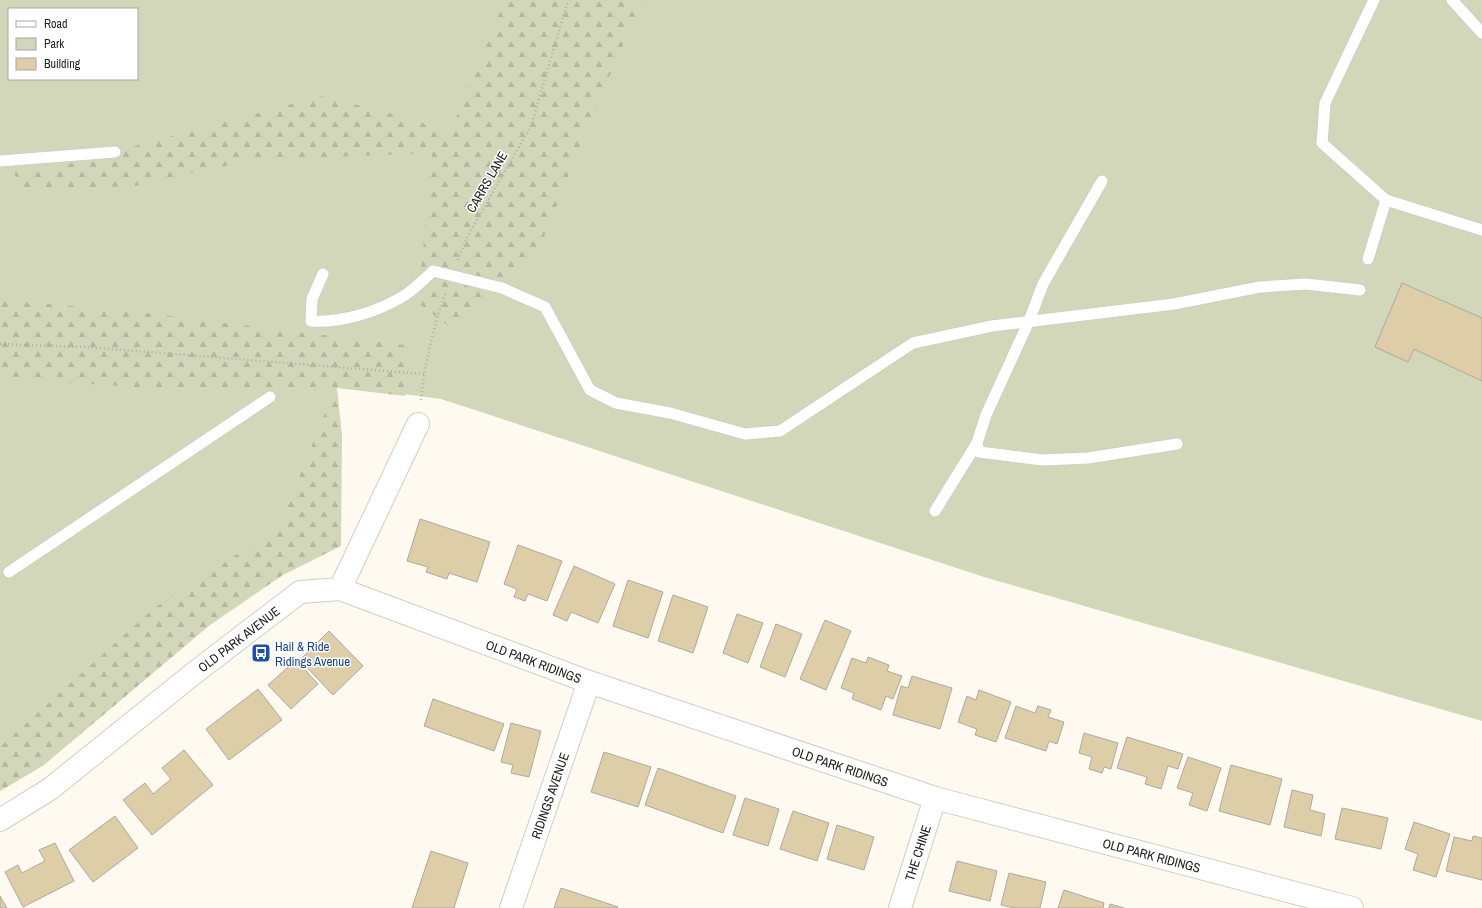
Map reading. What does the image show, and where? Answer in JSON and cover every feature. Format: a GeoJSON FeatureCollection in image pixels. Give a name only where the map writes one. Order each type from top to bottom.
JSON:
{"type":"FeatureCollection","features":[{"type":"Feature","properties":{"kind":"street"},"geometry":{"type":"LineString","coordinates":[[340,589],[418,424]]}},
{"type":"Feature","properties":{"kind":"street","name":"OLD PARK RIDINGS"},"geometry":{"type":"LineString","coordinates":[[340,589],[589,682],[935,798],[1352,908]]}},
{"type":"Feature","properties":{"kind":"street","name":"OLD PARK AVENUE"},"geometry":{"type":"LineString","coordinates":[[0,820],[50,789],[193,674],[300,592],[340,589]]}},
{"type":"Feature","properties":{"kind":"street","name":"RIDINGS AVENUE"},"geometry":{"type":"LineString","coordinates":[[511,908],[589,682]]}},
{"type":"Feature","properties":{"kind":"street","name":"THE CHINE"},"geometry":{"type":"LineString","coordinates":[[900,908],[935,798]]}},
{"type":"Feature","properties":{"kind":"lane"},"geometry":{"type":"LineString","coordinates":[[1374,0],[1325,103],[1322,143],[1386,200],[1482,230]]}},
{"type":"Feature","properties":{"kind":"lane"},"geometry":{"type":"LineString","coordinates":[[1452,0],[1482,32]]}},
{"type":"Feature","properties":{"kind":"lane"},"geometry":{"type":"LineString","coordinates":[[0,161],[115,152]]}},
{"type":"Feature","properties":{"kind":"lane"},"geometry":{"type":"LineString","coordinates":[[935,511],[977,443],[997,390],[1029,321],[1043,284],[1102,182]]}},
{"type":"Feature","properties":{"kind":"lane"},"geometry":{"type":"LineString","coordinates":[[1368,259],[1386,200]]}},
{"type":"Feature","properties":{"kind":"lane"},"geometry":{"type":"LineString","coordinates":[[323,274],[312,299],[311,321],[339,320],[366,314],[403,296],[433,271],[502,288],[545,307],[590,390],[616,403],[670,413],[745,434],[780,431],[913,343],[992,326],[1174,304],[1260,286],[1306,284],[1360,290]]}},
{"type":"Feature","properties":{"kind":"lane"},"geometry":{"type":"LineString","coordinates":[[9,572],[270,397]]}},
{"type":"Feature","properties":{"kind":"lane"},"geometry":{"type":"LineString","coordinates":[[977,443],[979,452],[1043,460],[1088,458],[1177,444]]}},
{"type":"Feature","properties":{"kind":"path","name":"CARRS LANE"},"geometry":{"type":"LineString","coordinates":[[0,344],[85,347],[424,374],[441,305],[466,239],[531,126],[568,0]]}},
{"type":"Feature","properties":{"kind":"green space"},"geometry":{"type":"Polygon","coordinates":[[[0,0],[1482,0],[1482,721],[984,577],[441,399],[337,385],[279,527],[44,765],[0,791],[0,0]]]}},
{"type":"Feature","properties":{"kind":"green space"},"geometry":{"type":"Polygon","coordinates":[[[505,0],[643,0],[599,100],[535,259],[451,328],[418,303],[432,153],[253,160],[135,186],[21,190],[13,170],[54,168],[321,96],[417,120],[448,137],[505,0]]]}},
{"type":"Feature","properties":{"kind":"green space"},"geometry":{"type":"Polygon","coordinates":[[[0,300],[120,310],[405,345],[405,396],[337,388],[342,435],[341,546],[283,575],[210,625],[44,765],[0,791],[0,747],[154,608],[279,527],[335,388],[324,386],[224,393],[0,378],[0,300]]]}},
{"type":"Feature","properties":{"kind":"building"},"geometry":{"type":"Polygon","coordinates":[[[1402,283],[1482,318],[1482,381],[1414,349],[1408,362],[1375,347],[1402,283]]]}},
{"type":"Feature","properties":{"kind":"building"},"geometry":{"type":"Polygon","coordinates":[[[420,519],[490,542],[477,582],[449,573],[447,579],[426,572],[428,567],[407,561],[420,519]]]}},
{"type":"Feature","properties":{"kind":"building"},"geometry":{"type":"Polygon","coordinates":[[[518,545],[562,561],[547,601],[528,594],[525,601],[514,597],[517,589],[504,584],[518,545]]]}},
{"type":"Feature","properties":{"kind":"building"},"geometry":{"type":"Polygon","coordinates":[[[574,566],[615,584],[598,623],[571,612],[567,621],[553,615],[574,566]]]}},
{"type":"Feature","properties":{"kind":"building"},"geometry":{"type":"Polygon","coordinates":[[[628,580],[663,592],[648,638],[613,626],[628,580]]]}},
{"type":"Feature","properties":{"kind":"building"},"geometry":{"type":"Polygon","coordinates":[[[673,595],[708,607],[693,653],[658,641],[673,595]]]}},
{"type":"Feature","properties":{"kind":"building"},"geometry":{"type":"Polygon","coordinates":[[[737,614],[763,623],[748,663],[723,653],[737,614]]]}},
{"type":"Feature","properties":{"kind":"building"},"geometry":{"type":"Polygon","coordinates":[[[825,620],[851,631],[826,690],[800,679],[825,620]]]}},
{"type":"Feature","properties":{"kind":"building"},"geometry":{"type":"Polygon","coordinates":[[[776,624],[802,634],[785,677],[760,667],[776,624]]]}},
{"type":"Feature","properties":{"kind":"building"},"geometry":{"type":"Polygon","coordinates":[[[329,631],[363,666],[333,695],[300,660],[329,631]]]}},
{"type":"Feature","properties":{"kind":"building"},"geometry":{"type":"Polygon","coordinates":[[[868,657],[889,665],[887,671],[902,676],[893,699],[886,696],[881,710],[852,699],[854,693],[841,688],[852,658],[866,663],[868,657]]]}},
{"type":"Feature","properties":{"kind":"building"},"geometry":{"type":"Polygon","coordinates":[[[296,660],[318,684],[291,709],[268,685],[296,660]]]}},
{"type":"Feature","properties":{"kind":"building"},"geometry":{"type":"Polygon","coordinates":[[[912,676],[952,688],[940,729],[893,715],[901,686],[908,688],[912,676]]]}},
{"type":"Feature","properties":{"kind":"building"},"geometry":{"type":"Polygon","coordinates":[[[258,689],[282,720],[229,760],[206,729],[258,689]]]}},
{"type":"Feature","properties":{"kind":"building"},"geometry":{"type":"Polygon","coordinates":[[[979,690],[1011,702],[996,742],[975,735],[977,729],[958,722],[967,696],[976,700],[979,690]]]}},
{"type":"Feature","properties":{"kind":"building"},"geometry":{"type":"Polygon","coordinates":[[[433,699],[504,724],[494,751],[424,726],[433,699]]]}},
{"type":"Feature","properties":{"kind":"building"},"geometry":{"type":"Polygon","coordinates":[[[1016,706],[1035,713],[1038,706],[1051,710],[1048,717],[1064,722],[1057,744],[1049,741],[1046,751],[1005,738],[1016,706]]]}},
{"type":"Feature","properties":{"kind":"building"},"geometry":{"type":"Polygon","coordinates":[[[511,723],[541,731],[529,777],[511,773],[513,765],[501,762],[511,723]]]}},
{"type":"Feature","properties":{"kind":"building"},"geometry":{"type":"Polygon","coordinates":[[[1084,733],[1118,743],[1111,769],[1104,767],[1102,773],[1089,769],[1092,757],[1079,753],[1084,733]]]}},
{"type":"Feature","properties":{"kind":"building"},"geometry":{"type":"Polygon","coordinates":[[[1127,737],[1183,754],[1178,769],[1168,766],[1161,789],[1145,784],[1147,777],[1117,768],[1127,737]]]}},
{"type":"Feature","properties":{"kind":"building"},"geometry":{"type":"Polygon","coordinates":[[[184,750],[213,785],[152,835],[123,800],[145,783],[153,794],[171,779],[162,768],[184,750]]]}},
{"type":"Feature","properties":{"kind":"building"},"geometry":{"type":"Polygon","coordinates":[[[604,752],[651,767],[638,807],[591,792],[604,752]]]}},
{"type":"Feature","properties":{"kind":"building"},"geometry":{"type":"Polygon","coordinates":[[[1188,757],[1221,768],[1207,811],[1189,805],[1193,793],[1177,788],[1188,757]]]}},
{"type":"Feature","properties":{"kind":"building"},"geometry":{"type":"Polygon","coordinates":[[[1231,765],[1282,779],[1270,825],[1219,811],[1231,765]]]}},
{"type":"Feature","properties":{"kind":"building"},"geometry":{"type":"Polygon","coordinates":[[[658,768],[736,796],[723,833],[645,805],[658,768]]]}},
{"type":"Feature","properties":{"kind":"building"},"geometry":{"type":"Polygon","coordinates":[[[1292,790],[1313,795],[1310,810],[1325,814],[1321,836],[1284,827],[1292,790]]]}},
{"type":"Feature","properties":{"kind":"building"},"geometry":{"type":"Polygon","coordinates":[[[745,798],[779,809],[768,846],[733,835],[745,798]]]}},
{"type":"Feature","properties":{"kind":"building"},"geometry":{"type":"Polygon","coordinates":[[[1342,808],[1388,818],[1381,849],[1335,839],[1342,808]]]}},
{"type":"Feature","properties":{"kind":"building"},"geometry":{"type":"Polygon","coordinates":[[[793,811],[829,823],[817,861],[780,849],[793,811]]]}},
{"type":"Feature","properties":{"kind":"building"},"geometry":{"type":"Polygon","coordinates":[[[115,816],[138,848],[93,882],[69,850],[115,816]]]}},
{"type":"Feature","properties":{"kind":"building"},"geometry":{"type":"Polygon","coordinates":[[[1414,822],[1450,834],[1436,877],[1413,870],[1418,854],[1405,849],[1414,822]]]}},
{"type":"Feature","properties":{"kind":"building"},"geometry":{"type":"Polygon","coordinates":[[[837,825],[874,837],[864,870],[827,859],[837,825]]]}},
{"type":"Feature","properties":{"kind":"building"},"geometry":{"type":"Polygon","coordinates":[[[1473,836],[1482,838],[1482,880],[1446,871],[1454,837],[1472,841],[1473,836]]]}},
{"type":"Feature","properties":{"kind":"building"},"geometry":{"type":"Polygon","coordinates":[[[55,843],[74,881],[23,907],[5,872],[18,865],[22,873],[45,861],[39,850],[55,843]]]}},
{"type":"Feature","properties":{"kind":"building"},"geometry":{"type":"Polygon","coordinates":[[[431,851],[468,863],[454,908],[412,908],[431,851]]]}},
{"type":"Feature","properties":{"kind":"building"},"geometry":{"type":"Polygon","coordinates":[[[957,861],[997,871],[990,901],[949,891],[957,861]]]}},
{"type":"Feature","properties":{"kind":"building"},"geometry":{"type":"Polygon","coordinates":[[[1009,873],[1046,882],[1040,908],[1014,908],[1001,905],[1009,873]]]}},
{"type":"Feature","properties":{"kind":"building"},"geometry":{"type":"Polygon","coordinates":[[[561,888],[618,907],[554,908],[561,888]]]}},
{"type":"Feature","properties":{"kind":"building"},"geometry":{"type":"Polygon","coordinates":[[[1064,890],[1104,903],[1103,908],[1058,908],[1064,890]]]}},
{"type":"Feature","properties":{"kind":"building"},"geometry":{"type":"Polygon","coordinates":[[[0,896],[7,908],[0,908],[0,896]]]}},
{"type":"Feature","properties":{"kind":"building"},"geometry":{"type":"Polygon","coordinates":[[[1110,904],[1124,908],[1109,908],[1110,904]]]}},
{"type":"Feature","properties":{"kind":"place","name":"Hail & Ride Ridings Avenue"},"geometry":{"type":"Point","coordinates":[261,653]}}]}
